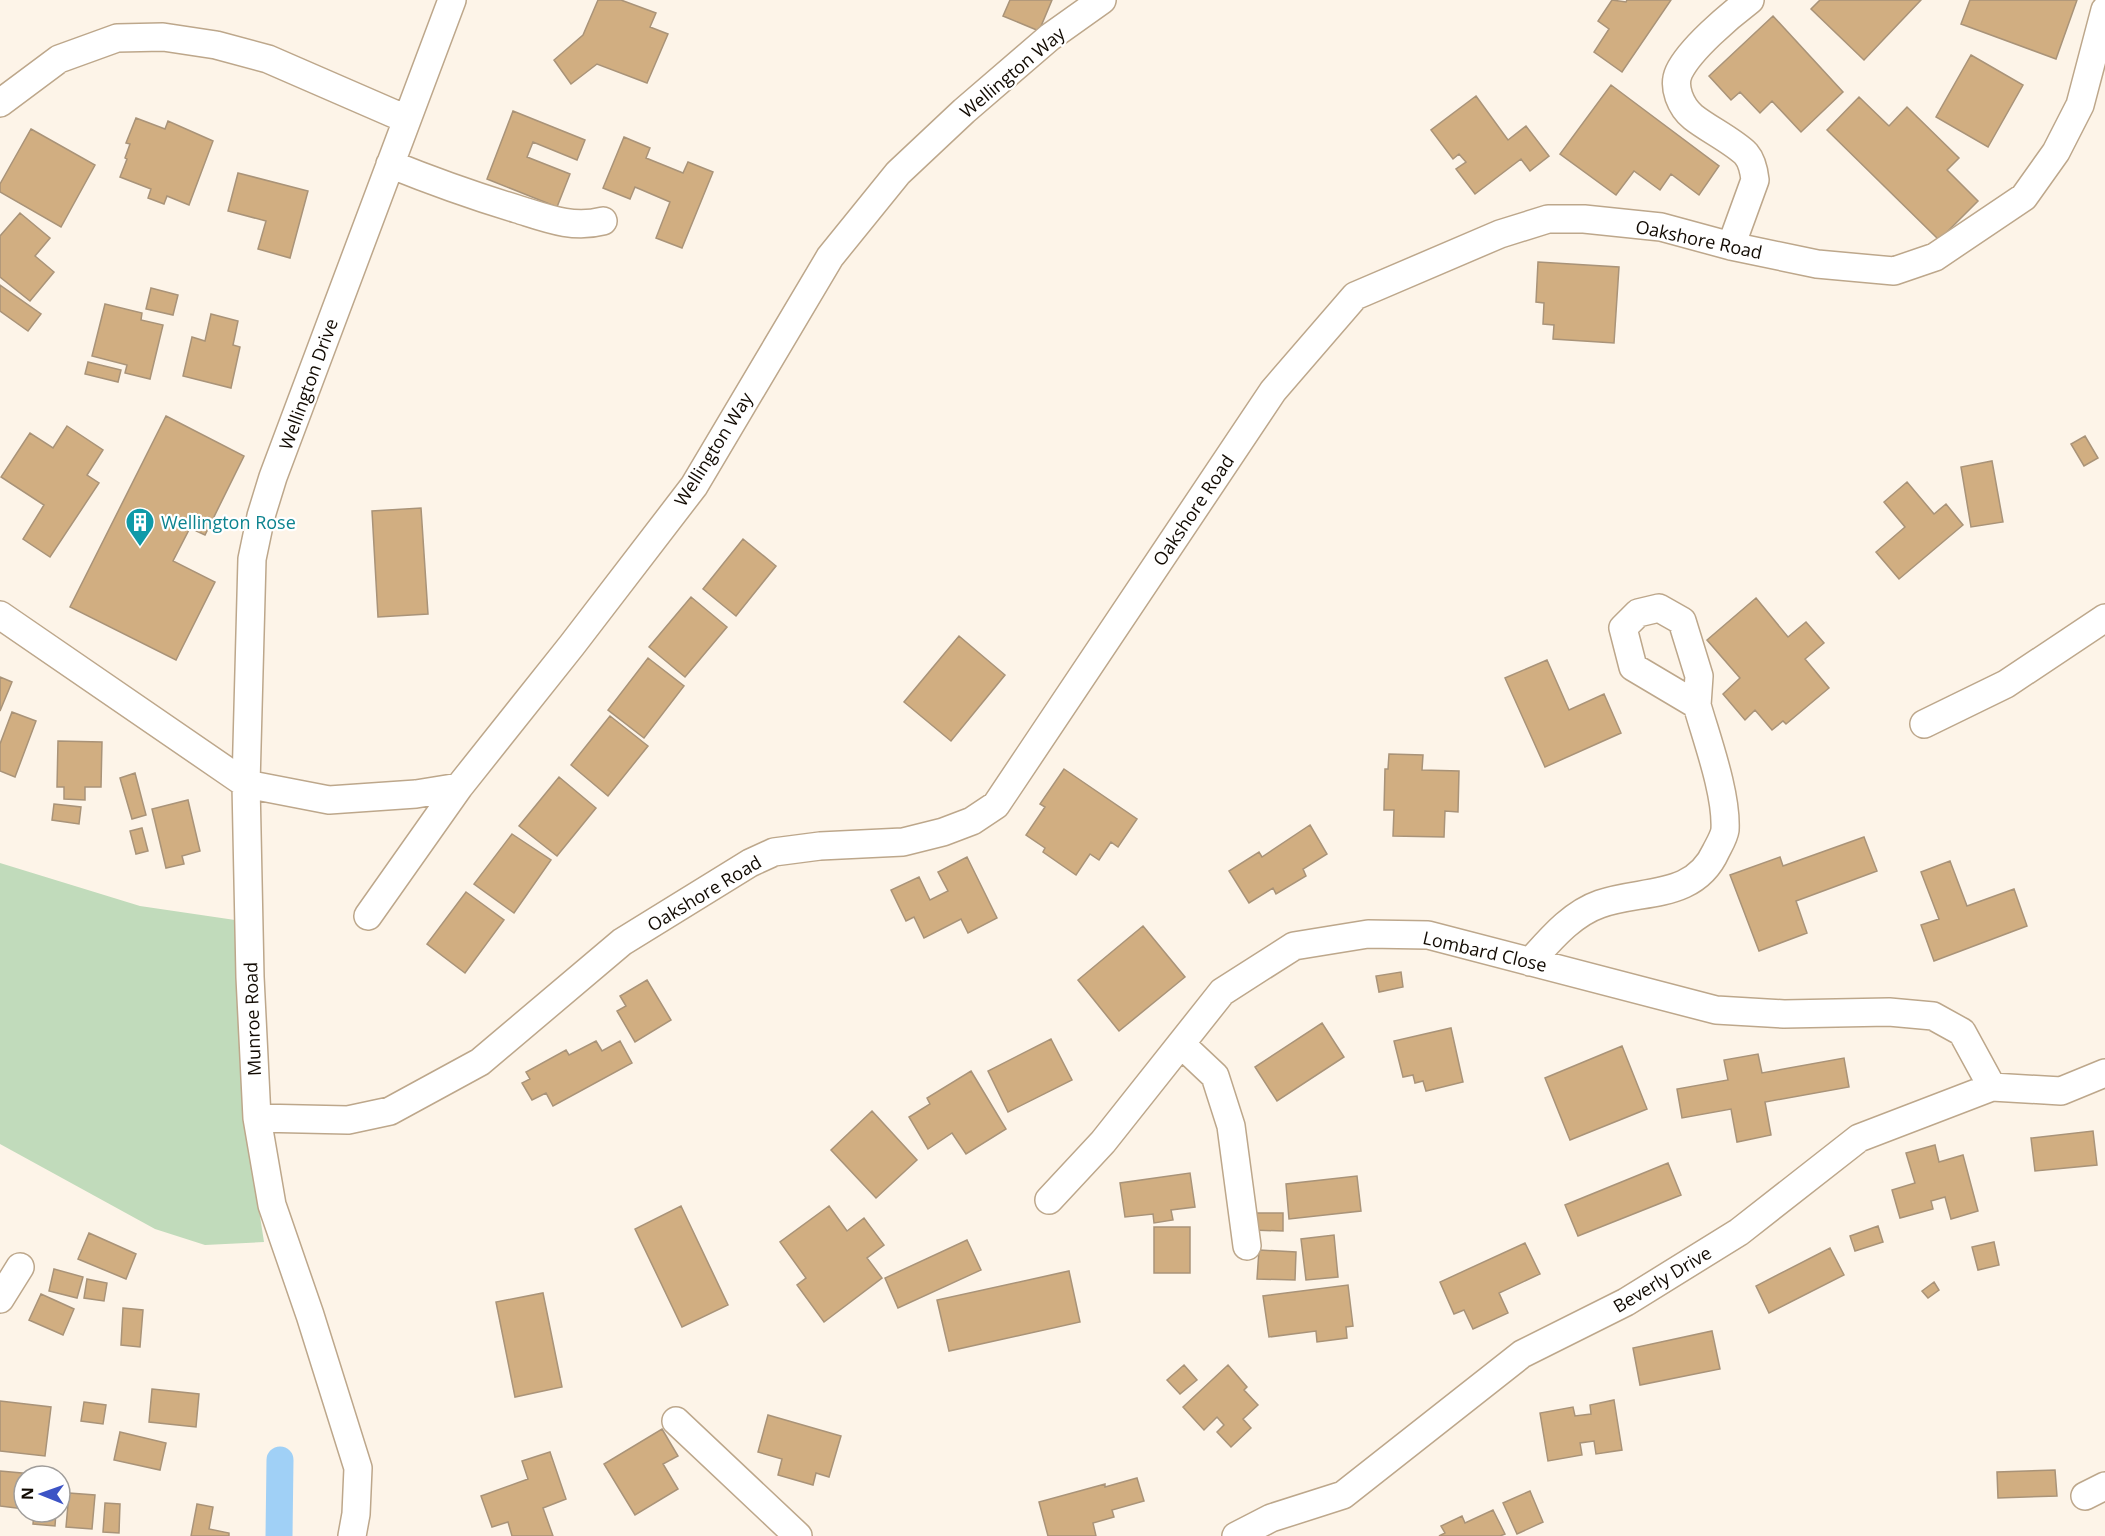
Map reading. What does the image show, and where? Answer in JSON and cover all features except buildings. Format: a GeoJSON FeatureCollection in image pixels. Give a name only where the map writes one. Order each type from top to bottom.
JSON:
{"type":"FeatureCollection","features":[{"type":"Feature","properties":{"kind":"street","name":"Wellington Drive"},"geometry":{"type":"LineString","coordinates":[[246,784],[252,559],[261,516],[273,477],[452,0]]}},
{"type":"Feature","properties":{"kind":"street","name":"Wellington Way"},"geometry":{"type":"LineString","coordinates":[[368,916],[459,787],[694,486],[830,257],[891,182],[964,111],[1050,37],[1102,0]]}},
{"type":"Feature","properties":{"kind":"street"},"geometry":{"type":"LineString","coordinates":[[1731,246],[1755,180],[1753,168],[1746,155],[1691,115],[1677,96],[1679,74],[1692,53],[1734,12],[1750,0]]}},
{"type":"Feature","properties":{"kind":"street","name":"Oakshore Road"},"geometry":{"type":"LineString","coordinates":[[257,1118],[348,1120],[390,1111],[480,1062],[622,942],[750,863],[774,852],[820,846],[903,842],[943,832],[972,821],[996,805],[1273,391],[1355,296],[1500,234],[1548,219],[1584,219],[1661,228],[1817,264],[1894,271],[1935,257],[2024,197],[2056,152],[2080,105],[2105,10]]}},
{"type":"Feature","properties":{"kind":"street"},"geometry":{"type":"LineString","coordinates":[[0,103],[59,59],[117,38],[163,37],[216,45],[268,59],[406,120]]}},
{"type":"Feature","properties":{"kind":"street"},"geometry":{"type":"LineString","coordinates":[[390,164],[470,195],[559,223],[588,225],[603,221]]}},
{"type":"Feature","properties":{"kind":"street"},"geometry":{"type":"LineString","coordinates":[[0,615],[246,784],[329,800],[416,794],[459,787]]}},
{"type":"Feature","properties":{"kind":"street"},"geometry":{"type":"LineString","coordinates":[[1924,724],[2006,684],[2105,618]]}},
{"type":"Feature","properties":{"kind":"street"},"geometry":{"type":"LineString","coordinates":[[1530,962],[1563,925],[1599,904],[1675,889],[1702,873],[1712,859],[1725,832],[1722,797],[1697,705]]}},
{"type":"Feature","properties":{"kind":"street","name":"Munroe Road"},"geometry":{"type":"LineString","coordinates":[[246,784],[250,977],[257,1118],[272,1205],[310,1315],[358,1468],[356,1514],[352,1536]]}},
{"type":"Feature","properties":{"kind":"street","name":"Lombard Close"},"geometry":{"type":"LineString","coordinates":[[1048,1200],[1103,1143],[1222,992],[1294,946],[1368,933],[1428,935],[1716,1010],[1784,1014],[1889,1012],[1933,1016],[1962,1032],[1992,1087]]}},
{"type":"Feature","properties":{"kind":"street"},"geometry":{"type":"LineString","coordinates":[[1181,1044],[1215,1076],[1232,1126],[1247,1246]]}},
{"type":"Feature","properties":{"kind":"street","name":"Beverly Drive"},"geometry":{"type":"LineString","coordinates":[[1236,1536],[1271,1518],[1343,1495],[1522,1354],[1626,1302],[1739,1232],[1859,1138],[1992,1087],[2061,1091],[2105,1073]]}},
{"type":"Feature","properties":{"kind":"street"},"geometry":{"type":"LineString","coordinates":[[0,1299],[20,1267]]}},
{"type":"Feature","properties":{"kind":"street"},"geometry":{"type":"LineString","coordinates":[[676,1420],[798,1536]]}},
{"type":"Feature","properties":{"kind":"green space"},"geometry":{"type":"Polygon","coordinates":[[[0,863],[140,906],[235,920],[247,1132],[264,1242],[205,1245],[155,1229],[0,1144],[0,863]]]}},
{"type":"Feature","properties":{"kind":"waterway"},"geometry":{"type":"LineString","coordinates":[[279,1536],[280,1460]]}},
{"type":"Feature","properties":{"kind":"place","name":"Wellington Rose"},"geometry":{"type":"Point","coordinates":[140,548]}}]}
